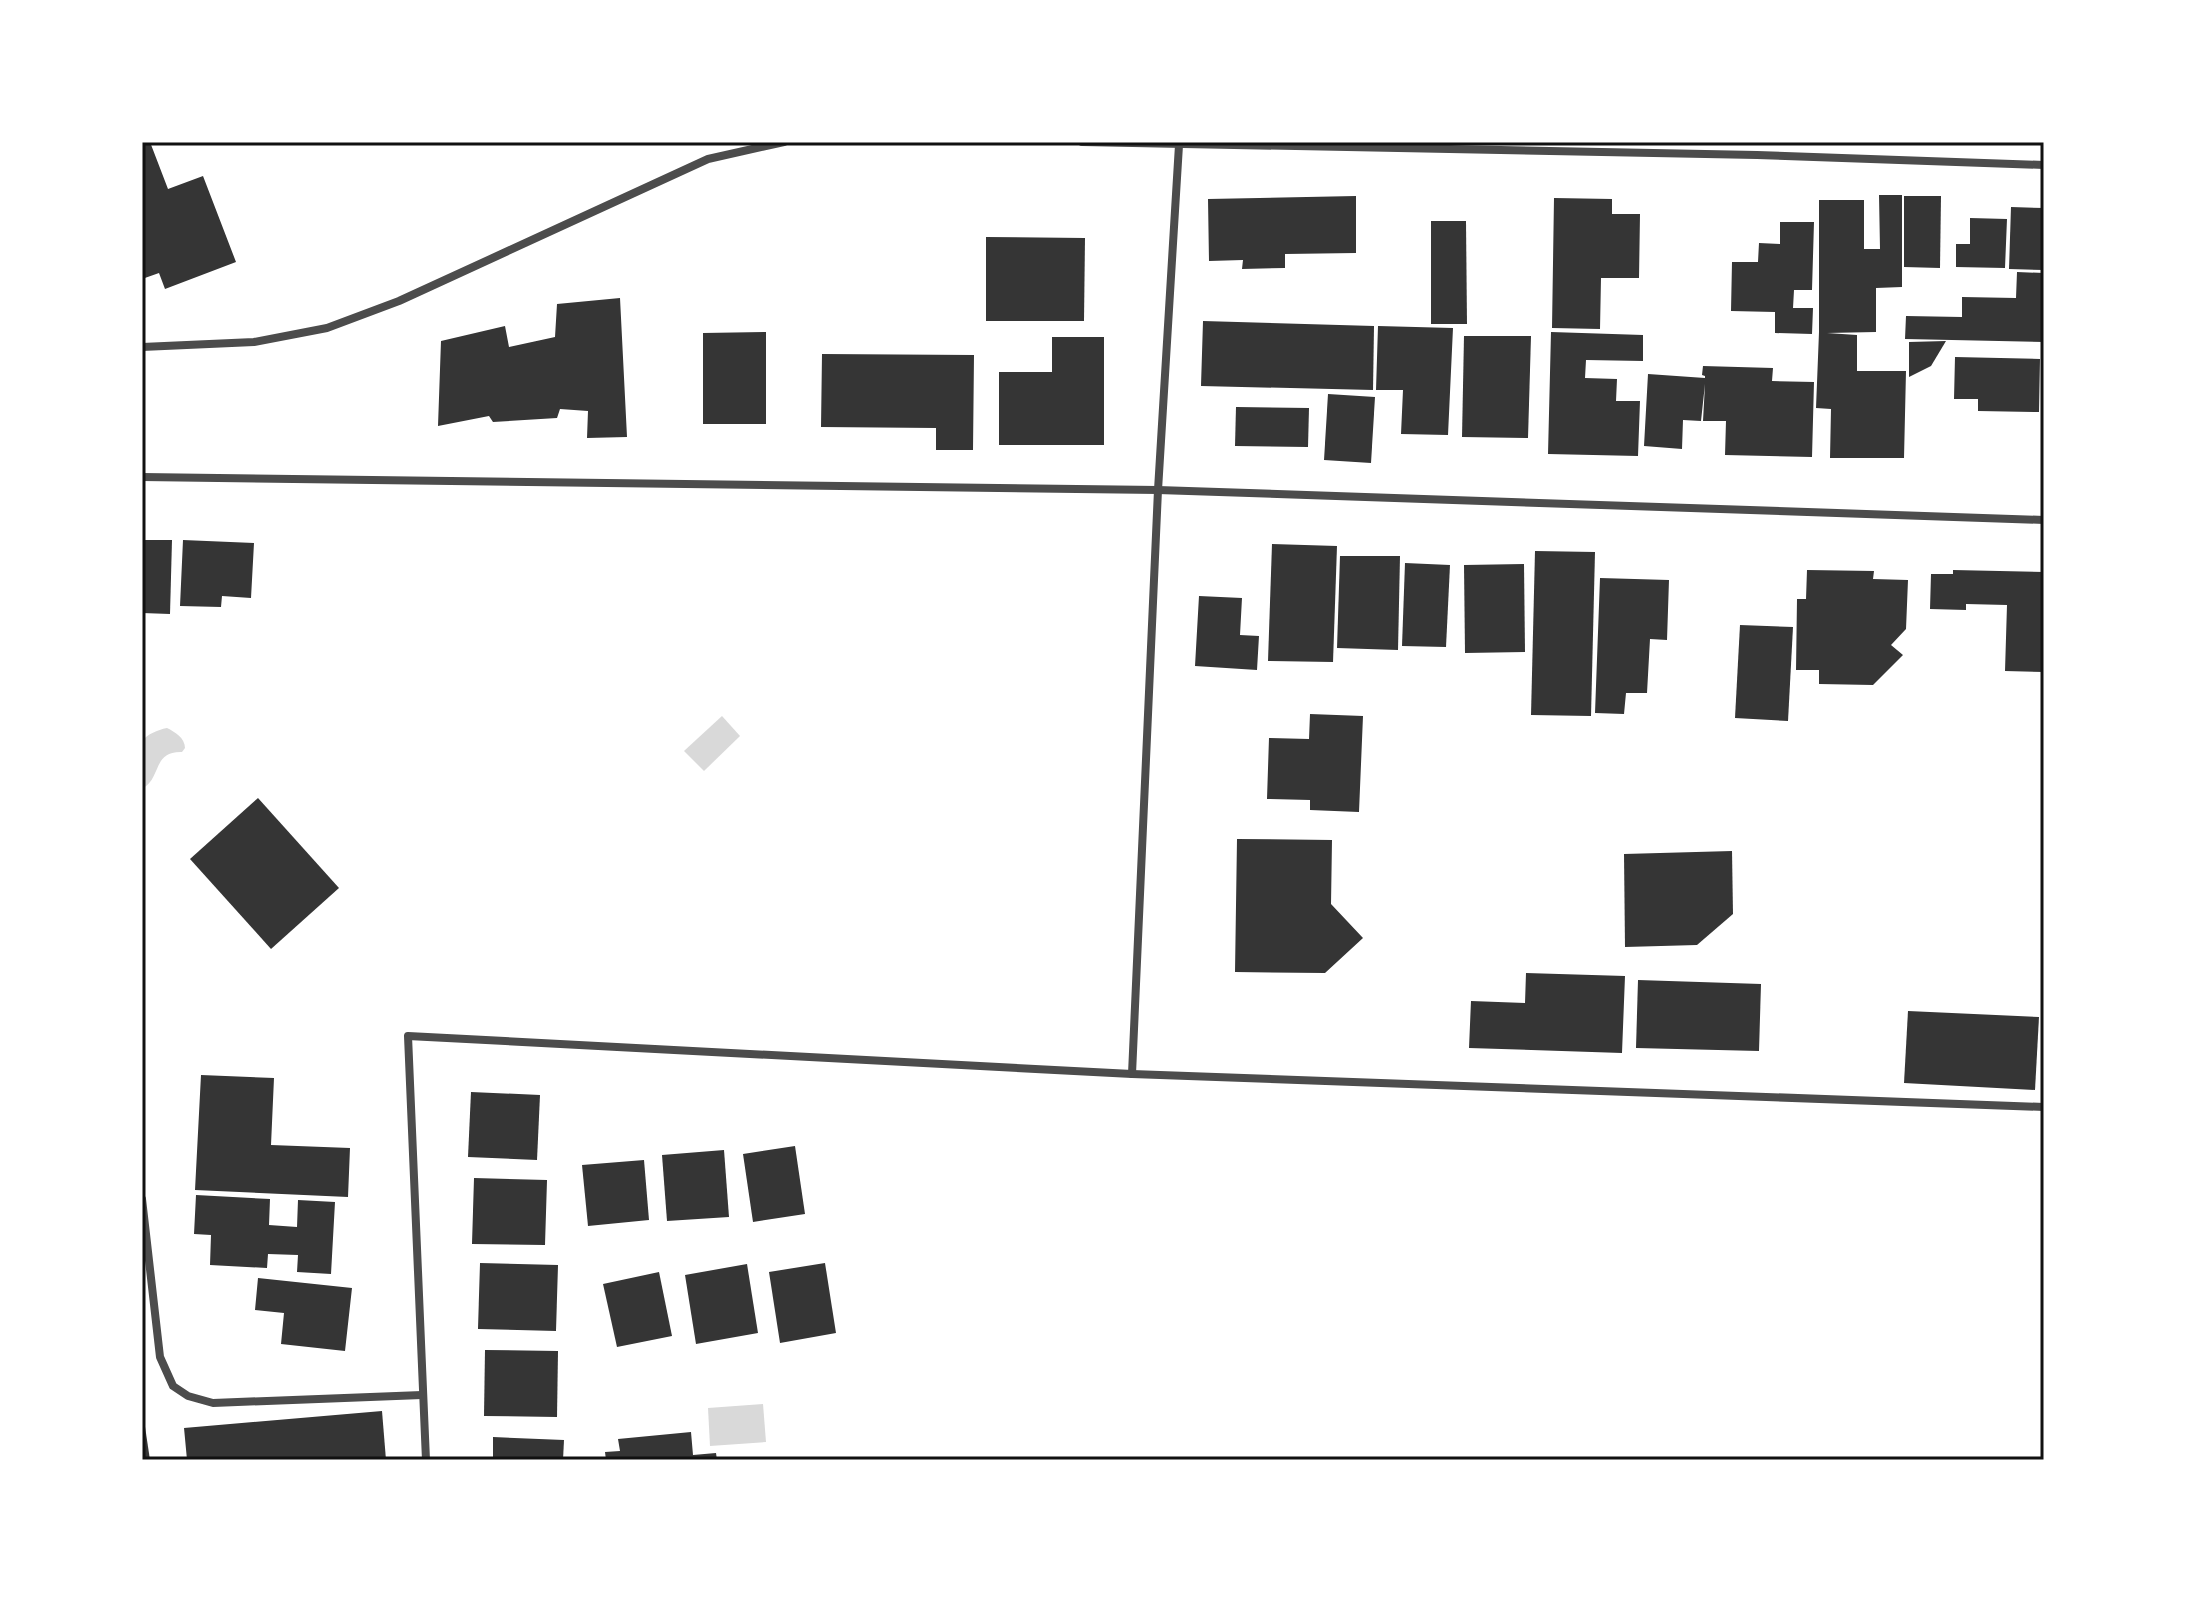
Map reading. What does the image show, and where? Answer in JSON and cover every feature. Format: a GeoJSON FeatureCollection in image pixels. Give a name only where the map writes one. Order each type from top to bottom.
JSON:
{"type":"FeatureCollection","features":[{"type":"Feature","properties":{"kind":"street"},"geometry":{"type":"LineString","coordinates":[[142,347],[254,342],[327,328],[399,301],[708,159],[784,142]]}},
{"type":"Feature","properties":{"kind":"street"},"geometry":{"type":"LineString","coordinates":[[1082,142],[1757,155],[2044,165]]}},
{"type":"Feature","properties":{"kind":"street"},"geometry":{"type":"LineString","coordinates":[[1132,1074],[1158,490],[1179,145]]}},
{"type":"Feature","properties":{"kind":"street"},"geometry":{"type":"LineString","coordinates":[[142,477],[1158,490],[2044,520]]}},
{"type":"Feature","properties":{"kind":"street"},"geometry":{"type":"LineString","coordinates":[[426,1460],[408,1036],[1132,1074],[2044,1107]]}},
{"type":"Feature","properties":{"kind":"street"},"geometry":{"type":"LineString","coordinates":[[142,1199],[160,1357],[173,1386],[188,1396],[213,1403],[422,1395]]}},
{"type":"Feature","properties":{"kind":"shaded area"},"geometry":{"type":"Polygon","coordinates":[[[722,716],[740,736],[704,771],[684,751],[722,716]]]}},
{"type":"Feature","properties":{"kind":"shaded area"},"geometry":{"type":"Polygon","coordinates":[[[167,728],[181,738],[185,748],[161,760],[142,789],[142,741],[167,728]]]}},
{"type":"Feature","properties":{"kind":"shaded area"},"geometry":{"type":"Polygon","coordinates":[[[763,1404],[766,1442],[710,1446],[708,1408],[763,1404]]]}},
{"type":"Feature","properties":{"kind":"building"},"geometry":{"type":"Polygon","coordinates":[[[150,142],[168,189],[203,176],[236,262],[165,289],[159,273],[142,279],[142,145],[150,142]]]}},
{"type":"Feature","properties":{"kind":"building"},"geometry":{"type":"Polygon","coordinates":[[[1879,195],[1902,195],[1902,287],[1876,288],[1876,332],[1827,333],[1857,335],[1857,371],[1906,371],[1904,458],[1830,458],[1831,409],[1816,408],[1819,200],[1864,200],[1864,249],[1880,249],[1879,195]]]}},
{"type":"Feature","properties":{"kind":"building"},"geometry":{"type":"Polygon","coordinates":[[[1356,196],[1356,253],[1285,254],[1285,268],[1242,269],[1243,260],[1209,261],[1208,199],[1356,196]]]}},
{"type":"Feature","properties":{"kind":"building"},"geometry":{"type":"Polygon","coordinates":[[[1904,196],[1941,196],[1940,268],[1904,267],[1904,196]]]}},
{"type":"Feature","properties":{"kind":"building"},"geometry":{"type":"Polygon","coordinates":[[[1554,198],[1612,199],[1612,214],[1640,214],[1639,278],[1601,278],[1600,329],[1552,328],[1554,198]]]}},
{"type":"Feature","properties":{"kind":"building"},"geometry":{"type":"Polygon","coordinates":[[[2011,207],[2044,208],[2044,270],[2009,269],[2011,207]]]}},
{"type":"Feature","properties":{"kind":"building"},"geometry":{"type":"Polygon","coordinates":[[[1970,218],[2007,219],[2005,268],[1956,267],[1956,244],[1970,244],[1970,218]]]}},
{"type":"Feature","properties":{"kind":"building"},"geometry":{"type":"Polygon","coordinates":[[[1431,221],[1466,221],[1467,324],[1431,324],[1431,221]]]}},
{"type":"Feature","properties":{"kind":"building"},"geometry":{"type":"Polygon","coordinates":[[[1780,222],[1814,222],[1812,290],[1794,290],[1793,308],[1813,308],[1812,334],[1775,333],[1775,312],[1731,311],[1732,262],[1758,262],[1759,243],[1780,244],[1780,222]]]}},
{"type":"Feature","properties":{"kind":"building"},"geometry":{"type":"Polygon","coordinates":[[[986,237],[1085,238],[1084,321],[986,321],[986,237]]]}},
{"type":"Feature","properties":{"kind":"building"},"geometry":{"type":"Polygon","coordinates":[[[2017,272],[2044,273],[2044,342],[1905,339],[1906,316],[1962,317],[1962,297],[2016,298],[2017,272]]]}},
{"type":"Feature","properties":{"kind":"building"},"geometry":{"type":"Polygon","coordinates":[[[620,298],[627,437],[587,438],[588,411],[560,409],[557,418],[493,422],[489,416],[438,426],[441,341],[505,326],[509,347],[555,337],[557,304],[620,298]]]}},
{"type":"Feature","properties":{"kind":"building"},"geometry":{"type":"Polygon","coordinates":[[[1203,321],[1374,326],[1373,390],[1201,386],[1203,321]]]}},
{"type":"Feature","properties":{"kind":"building"},"geometry":{"type":"Polygon","coordinates":[[[1378,326],[1453,328],[1448,435],[1401,434],[1403,390],[1376,390],[1378,326]]]}},
{"type":"Feature","properties":{"kind":"building"},"geometry":{"type":"Polygon","coordinates":[[[766,332],[766,424],[703,424],[703,333],[766,332]]]}},
{"type":"Feature","properties":{"kind":"building"},"geometry":{"type":"Polygon","coordinates":[[[1551,332],[1643,335],[1643,361],[1586,360],[1585,378],[1617,379],[1616,401],[1640,401],[1638,456],[1548,454],[1551,332]]]}},
{"type":"Feature","properties":{"kind":"building"},"geometry":{"type":"Polygon","coordinates":[[[1464,336],[1531,336],[1528,438],[1462,437],[1464,336]]]}},
{"type":"Feature","properties":{"kind":"building"},"geometry":{"type":"Polygon","coordinates":[[[1052,337],[1104,337],[1104,445],[999,445],[999,372],[1052,372],[1052,337]]]}},
{"type":"Feature","properties":{"kind":"building"},"geometry":{"type":"Polygon","coordinates":[[[1946,341],[1931,366],[1909,377],[1909,342],[1946,341]]]}},
{"type":"Feature","properties":{"kind":"building"},"geometry":{"type":"Polygon","coordinates":[[[822,354],[974,355],[973,450],[936,450],[936,428],[821,427],[822,354]]]}},
{"type":"Feature","properties":{"kind":"building"},"geometry":{"type":"Polygon","coordinates":[[[1955,357],[2040,359],[2039,412],[1978,411],[1978,399],[1954,399],[1955,357]]]}},
{"type":"Feature","properties":{"kind":"building"},"geometry":{"type":"Polygon","coordinates":[[[1703,366],[1773,368],[1772,381],[1814,382],[1812,457],[1725,455],[1726,421],[1703,421],[1705,384],[1701,421],[1683,420],[1682,449],[1644,446],[1648,374],[1705,378],[1702,375],[1703,366]]]}},
{"type":"Feature","properties":{"kind":"building"},"geometry":{"type":"Polygon","coordinates":[[[1328,394],[1375,397],[1371,463],[1324,460],[1328,394]]]}},
{"type":"Feature","properties":{"kind":"building"},"geometry":{"type":"Polygon","coordinates":[[[1236,407],[1309,408],[1308,447],[1235,446],[1236,407]]]}},
{"type":"Feature","properties":{"kind":"building"},"geometry":{"type":"Polygon","coordinates":[[[142,540],[172,540],[170,614],[142,613],[142,540]]]}},
{"type":"Feature","properties":{"kind":"building"},"geometry":{"type":"Polygon","coordinates":[[[183,540],[254,543],[251,598],[222,596],[221,607],[180,606],[183,540]]]}},
{"type":"Feature","properties":{"kind":"building"},"geometry":{"type":"Polygon","coordinates":[[[1272,544],[1337,546],[1333,662],[1268,661],[1272,544]]]}},
{"type":"Feature","properties":{"kind":"building"},"geometry":{"type":"Polygon","coordinates":[[[1535,551],[1595,552],[1591,716],[1531,715],[1535,551]]]}},
{"type":"Feature","properties":{"kind":"building"},"geometry":{"type":"Polygon","coordinates":[[[1340,556],[1400,556],[1398,650],[1337,648],[1340,556]]]}},
{"type":"Feature","properties":{"kind":"building"},"geometry":{"type":"Polygon","coordinates":[[[1405,563],[1450,565],[1446,647],[1402,646],[1405,563]]]}},
{"type":"Feature","properties":{"kind":"building"},"geometry":{"type":"Polygon","coordinates":[[[1524,564],[1525,652],[1465,653],[1464,565],[1524,564]]]}},
{"type":"Feature","properties":{"kind":"building"},"geometry":{"type":"Polygon","coordinates":[[[1807,570],[1874,571],[1873,579],[1908,580],[1906,629],[1891,645],[1903,655],[1873,685],[1819,684],[1819,670],[1796,670],[1797,599],[1806,599],[1807,570]]]}},
{"type":"Feature","properties":{"kind":"building"},"geometry":{"type":"Polygon","coordinates":[[[1953,570],[2044,572],[2044,672],[2005,671],[2007,605],[1966,604],[1966,610],[1930,609],[1931,574],[1953,574],[1953,570]]]}},
{"type":"Feature","properties":{"kind":"building"},"geometry":{"type":"Polygon","coordinates":[[[1600,578],[1669,580],[1667,640],[1650,639],[1647,693],[1626,693],[1624,714],[1595,713],[1600,578]]]}},
{"type":"Feature","properties":{"kind":"building"},"geometry":{"type":"Polygon","coordinates":[[[1199,596],[1242,598],[1240,635],[1259,636],[1257,670],[1195,666],[1199,596]]]}},
{"type":"Feature","properties":{"kind":"building"},"geometry":{"type":"Polygon","coordinates":[[[1740,625],[1793,627],[1788,721],[1735,718],[1740,625]]]}},
{"type":"Feature","properties":{"kind":"building"},"geometry":{"type":"Polygon","coordinates":[[[1310,714],[1363,716],[1359,812],[1310,810],[1310,800],[1267,799],[1269,738],[1309,739],[1310,714]]]}},
{"type":"Feature","properties":{"kind":"building"},"geometry":{"type":"Polygon","coordinates":[[[258,798],[339,888],[271,949],[190,859],[258,798]]]}},
{"type":"Feature","properties":{"kind":"building"},"geometry":{"type":"Polygon","coordinates":[[[1237,839],[1332,840],[1331,904],[1363,938],[1325,973],[1235,972],[1237,839]]]}},
{"type":"Feature","properties":{"kind":"building"},"geometry":{"type":"Polygon","coordinates":[[[1732,851],[1733,914],[1697,945],[1625,947],[1624,854],[1732,851]]]}},
{"type":"Feature","properties":{"kind":"building"},"geometry":{"type":"Polygon","coordinates":[[[1526,973],[1625,976],[1622,1053],[1469,1048],[1471,1001],[1525,1003],[1526,973]]]}},
{"type":"Feature","properties":{"kind":"building"},"geometry":{"type":"Polygon","coordinates":[[[1638,980],[1761,984],[1759,1051],[1636,1048],[1638,980]]]}},
{"type":"Feature","properties":{"kind":"building"},"geometry":{"type":"Polygon","coordinates":[[[1908,1011],[2039,1017],[2035,1090],[1904,1083],[1908,1011]]]}},
{"type":"Feature","properties":{"kind":"building"},"geometry":{"type":"Polygon","coordinates":[[[201,1075],[274,1078],[271,1145],[350,1148],[348,1197],[195,1190],[201,1075]]]}},
{"type":"Feature","properties":{"kind":"building"},"geometry":{"type":"Polygon","coordinates":[[[471,1092],[540,1095],[537,1160],[468,1157],[471,1092]]]}},
{"type":"Feature","properties":{"kind":"building"},"geometry":{"type":"Polygon","coordinates":[[[795,1146],[805,1214],[753,1222],[743,1154],[795,1146]]]}},
{"type":"Feature","properties":{"kind":"building"},"geometry":{"type":"Polygon","coordinates":[[[724,1150],[729,1217],[667,1221],[662,1155],[724,1150]]]}},
{"type":"Feature","properties":{"kind":"building"},"geometry":{"type":"Polygon","coordinates":[[[644,1160],[649,1220],[588,1226],[582,1165],[644,1160]]]}},
{"type":"Feature","properties":{"kind":"building"},"geometry":{"type":"Polygon","coordinates":[[[474,1178],[547,1180],[545,1245],[472,1244],[474,1178]]]}},
{"type":"Feature","properties":{"kind":"building"},"geometry":{"type":"Polygon","coordinates":[[[196,1195],[270,1199],[269,1225],[297,1227],[298,1200],[335,1202],[331,1274],[297,1272],[298,1255],[268,1254],[267,1268],[210,1265],[211,1235],[194,1234],[196,1195]]]}},
{"type":"Feature","properties":{"kind":"building"},"geometry":{"type":"Polygon","coordinates":[[[480,1263],[558,1265],[556,1331],[478,1329],[480,1263]]]}},
{"type":"Feature","properties":{"kind":"building"},"geometry":{"type":"Polygon","coordinates":[[[825,1263],[836,1333],[780,1343],[769,1272],[825,1263]]]}},
{"type":"Feature","properties":{"kind":"building"},"geometry":{"type":"Polygon","coordinates":[[[747,1264],[758,1333],[696,1344],[685,1275],[747,1264]]]}},
{"type":"Feature","properties":{"kind":"building"},"geometry":{"type":"Polygon","coordinates":[[[659,1272],[672,1336],[617,1347],[603,1284],[659,1272]]]}},
{"type":"Feature","properties":{"kind":"building"},"geometry":{"type":"Polygon","coordinates":[[[258,1278],[352,1288],[345,1351],[281,1344],[284,1313],[255,1310],[258,1278]]]}},
{"type":"Feature","properties":{"kind":"building"},"geometry":{"type":"Polygon","coordinates":[[[485,1350],[558,1351],[557,1417],[484,1416],[485,1350]]]}},
{"type":"Feature","properties":{"kind":"building"},"geometry":{"type":"Polygon","coordinates":[[[382,1411],[386,1460],[187,1460],[184,1428],[382,1411]]]}},
{"type":"Feature","properties":{"kind":"building"},"geometry":{"type":"Polygon","coordinates":[[[144,1420],[150,1460],[142,1460],[144,1420]]]}},
{"type":"Feature","properties":{"kind":"building"},"geometry":{"type":"Polygon","coordinates":[[[691,1432],[693,1455],[716,1453],[717,1460],[606,1460],[605,1452],[620,1451],[618,1439],[691,1432]]]}},
{"type":"Feature","properties":{"kind":"building"},"geometry":{"type":"Polygon","coordinates":[[[493,1437],[564,1440],[563,1460],[493,1460],[493,1437]]]}}]}
